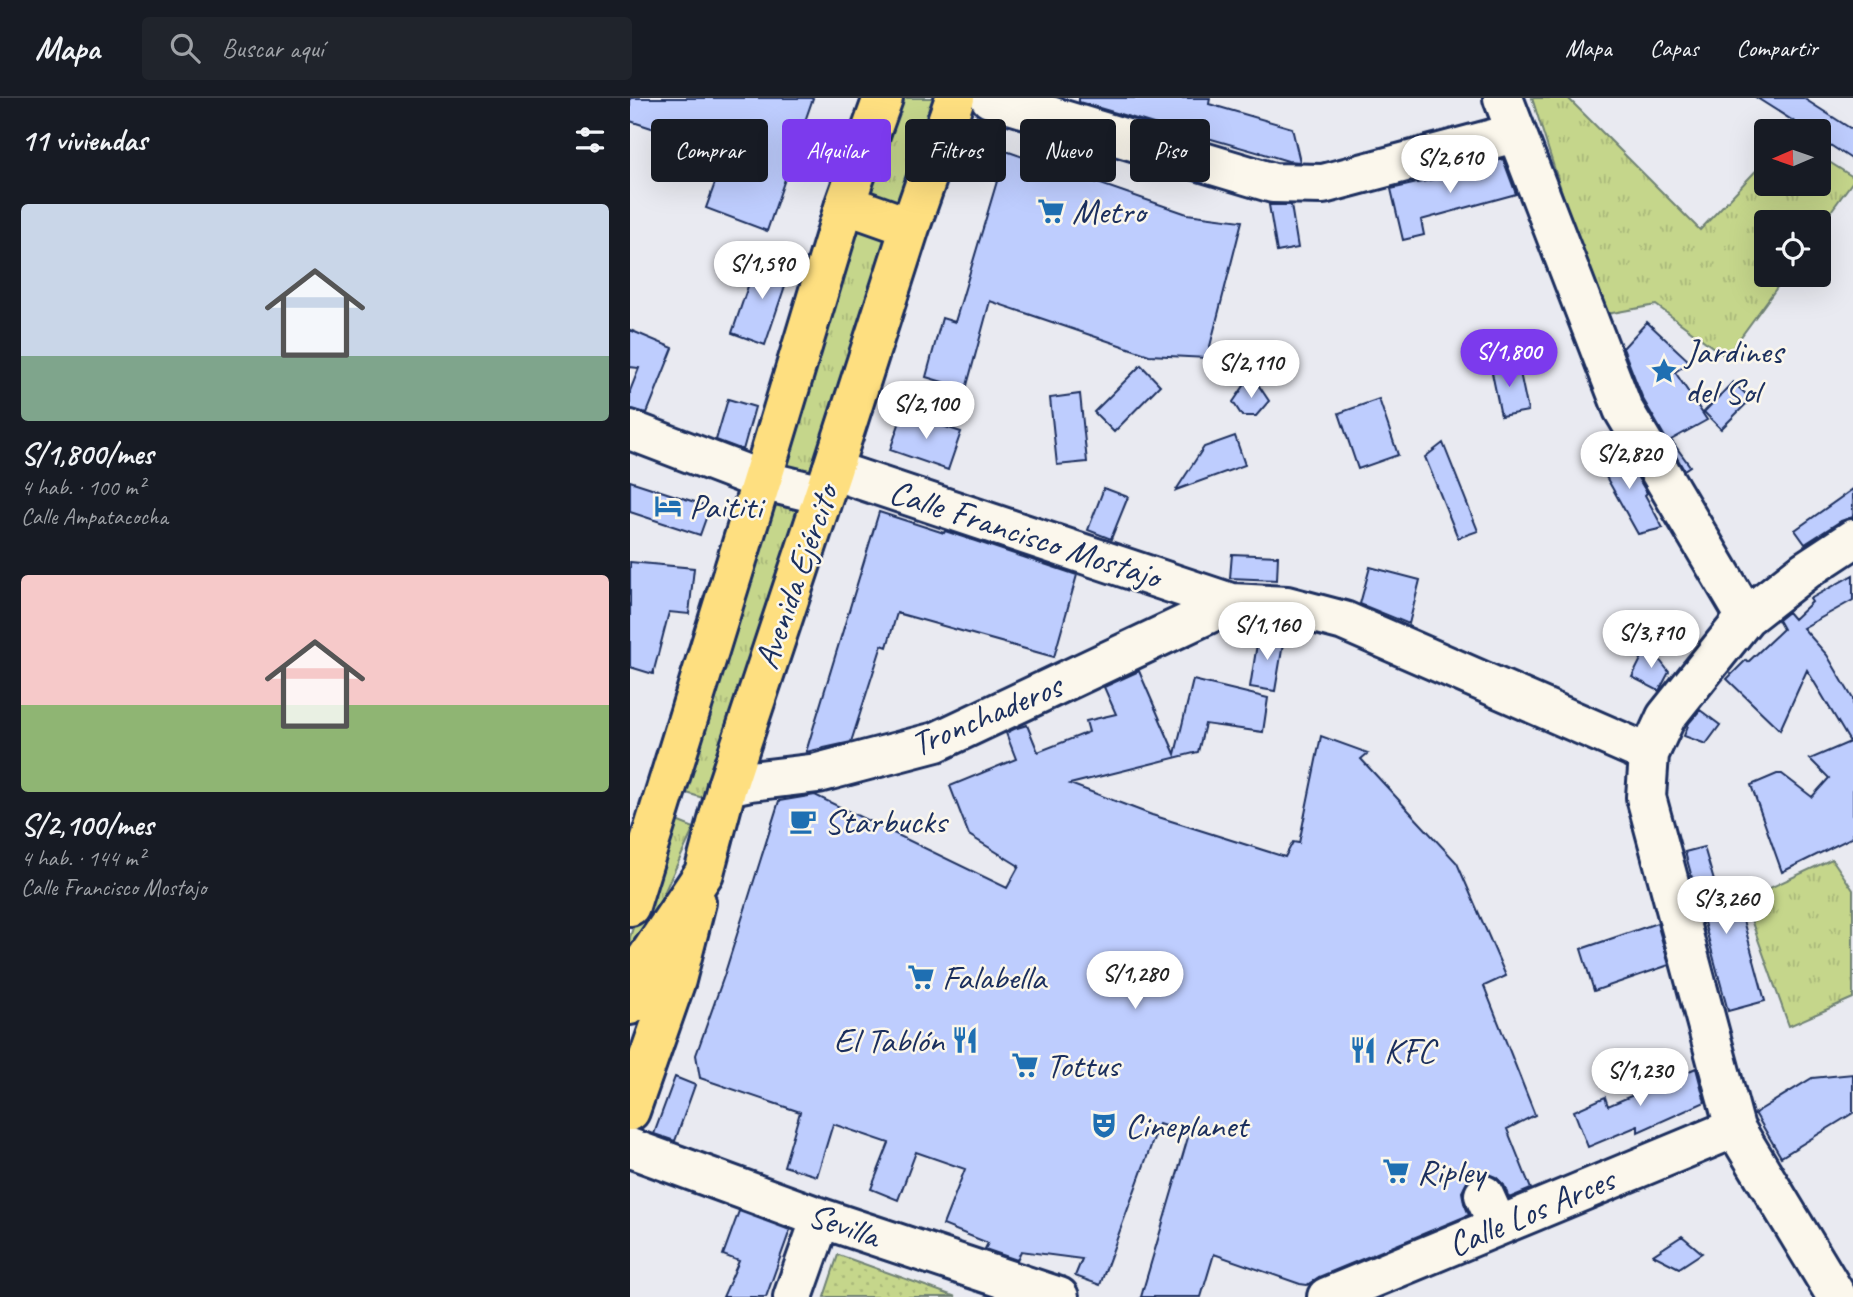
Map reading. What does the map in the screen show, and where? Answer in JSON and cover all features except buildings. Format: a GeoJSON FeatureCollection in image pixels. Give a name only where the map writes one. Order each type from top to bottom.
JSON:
{"type":"FeatureCollection","features":[{"type":"Feature","properties":{"kind":"main road","name":"Avenida Ejército"},"geometry":{"type":"LineString","coordinates":[[630,906],[640,837],[761,480],[845,204],[883,98]]}},
{"type":"Feature","properties":{"kind":"main road","name":"Avenida Ejército"},"geometry":{"type":"LineString","coordinates":[[630,1005],[645,961],[704,873],[727,786],[910,227],[956,98]]}},
{"type":"Feature","properties":{"kind":"main road"},"geometry":{"type":"LineString","coordinates":[[845,204],[910,227]]}},
{"type":"Feature","properties":{"kind":"main road"},"geometry":{"type":"LineString","coordinates":[[630,1111],[676,980],[704,873]]}},
{"type":"Feature","properties":{"kind":"street"},"geometry":{"type":"LineString","coordinates":[[990,98],[1273,183],[1322,184],[1509,115],[1623,409],[1746,617]]}},
{"type":"Feature","properties":{"kind":"street","name":"Calle Francisco Mostajo"},"geometry":{"type":"LineString","coordinates":[[630,430],[761,480],[828,482],[1231,603],[1287,606],[1344,621],[1649,754]]}},
{"type":"Feature","properties":{"kind":"street"},"geometry":{"type":"LineString","coordinates":[[1837,1297],[1735,1128],[1646,797],[1649,754],[1666,716],[1746,617],[1806,570],[1853,539]]}},
{"type":"Feature","properties":{"kind":"street","name":"Tronchaderos"},"geometry":{"type":"LineString","coordinates":[[727,786],[818,773],[936,742],[1231,603]]}},
{"type":"Feature","properties":{"kind":"street","name":"Calle Los Arces"},"geometry":{"type":"LineString","coordinates":[[1346,1282],[1491,1210],[1735,1128]]}},
{"type":"Feature","properties":{"kind":"street","name":"Sevilla"},"geometry":{"type":"LineString","coordinates":[[630,1149],[821,1218],[1059,1297]]}},
{"type":"Feature","properties":{"kind":"street"},"geometry":{"type":"LineString","coordinates":[[793,1297],[821,1218]]}},
{"type":"Feature","properties":{"kind":"green space"},"geometry":{"type":"Polygon","coordinates":[[[901,98],[942,98],[934,119],[905,119],[905,182],[910,182],[901,204],[870,194],[871,182],[891,182],[891,126],[901,98]]]}},
{"type":"Feature","properties":{"kind":"green space"},"geometry":{"type":"Polygon","coordinates":[[[1532,98],[1568,98],[1700,230],[1754,173],[1754,196],[1831,196],[1831,163],[1853,177],[1853,181],[1831,211],[1754,210],[1754,287],[1777,287],[1726,357],[1656,305],[1601,315],[1532,98]]]}},
{"type":"Feature","properties":{"kind":"green space"},"geometry":{"type":"Polygon","coordinates":[[[865,228],[890,236],[814,484],[780,473],[858,232],[865,228]]]}},
{"type":"Feature","properties":{"kind":"green space"},"geometry":{"type":"Polygon","coordinates":[[[788,493],[804,517],[703,798],[677,790],[770,503],[788,493]]]}},
{"type":"Feature","properties":{"kind":"green space"},"geometry":{"type":"Polygon","coordinates":[[[669,818],[694,828],[630,967],[630,937],[669,818]]]}},
{"type":"Feature","properties":{"kind":"green space"},"geometry":{"type":"Polygon","coordinates":[[[1832,859],[1853,890],[1853,998],[1789,1026],[1744,900],[1832,859]]]}},
{"type":"Feature","properties":{"kind":"green space"},"geometry":{"type":"Polygon","coordinates":[[[839,1255],[956,1297],[824,1297],[839,1255]]]}},
{"type":"Feature","properties":{"kind":"place","name":"Metro"},"geometry":{"type":"Point","coordinates":[1051,211]}},
{"type":"Feature","properties":{"kind":"place","name":"Jardines del Sol"},"geometry":{"type":"Point","coordinates":[1664,371]}},
{"type":"Feature","properties":{"kind":"place","name":"Paititi"},"geometry":{"type":"Point","coordinates":[668,506]}},
{"type":"Feature","properties":{"kind":"place","name":"Starbucks"},"geometry":{"type":"Point","coordinates":[803,821]}},
{"type":"Feature","properties":{"kind":"place","name":"Falabella"},"geometry":{"type":"Point","coordinates":[921,977]}},
{"type":"Feature","properties":{"kind":"place","name":"El Tablón"},"geometry":{"type":"Point","coordinates":[965,1040]}},
{"type":"Feature","properties":{"kind":"place","name":"KFC"},"geometry":{"type":"Point","coordinates":[1363,1050]}},
{"type":"Feature","properties":{"kind":"place","name":"Tottus"},"geometry":{"type":"Point","coordinates":[1025,1065]}},
{"type":"Feature","properties":{"kind":"place","name":"Cineplanet"},"geometry":{"type":"Point","coordinates":[1104,1125]}},
{"type":"Feature","properties":{"kind":"place","name":"Ripley"},"geometry":{"type":"Point","coordinates":[1396,1171]}}]}
